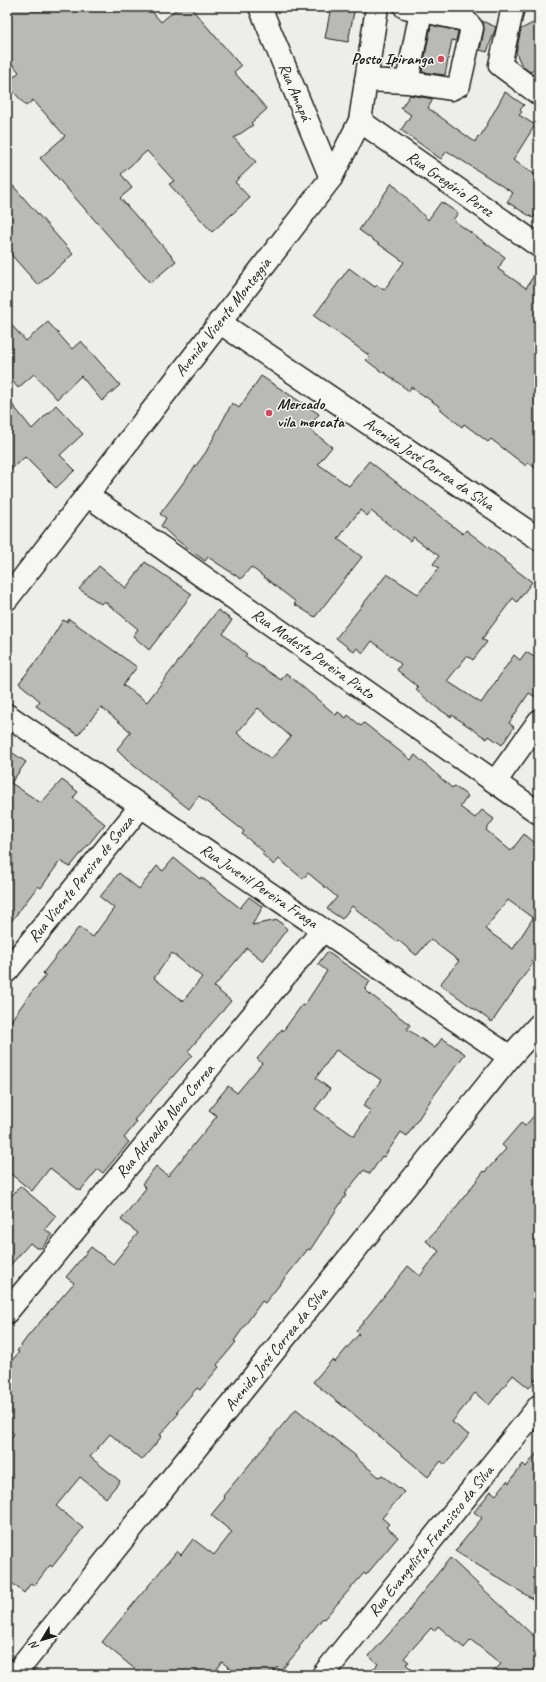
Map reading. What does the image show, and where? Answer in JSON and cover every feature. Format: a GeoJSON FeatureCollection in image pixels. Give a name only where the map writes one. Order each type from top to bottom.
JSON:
{"type":"FeatureCollection","features":[{"type":"Feature","properties":{"kind":"street","name":"Rua Amapá"},"geometry":{"type":"LineString","coordinates":[[260,7],[331,178]]}},
{"type":"Feature","properties":{"kind":"street","name":"Avenida Vicente Monteggia"},"geometry":{"type":"LineString","coordinates":[[7,599],[331,178],[360,121],[377,7]]}},
{"type":"Feature","properties":{"kind":"street"},"geometry":{"type":"LineString","coordinates":[[513,7],[500,65],[539,94]]}},
{"type":"Feature","properties":{"kind":"street"},"geometry":{"type":"LineString","coordinates":[[366,80],[407,82],[451,89],[459,85],[472,28],[465,20],[413,9],[407,82]]}},
{"type":"Feature","properties":{"kind":"street","name":"Rua Gregório Perez"},"geometry":{"type":"LineString","coordinates":[[360,121],[539,246]]}},
{"type":"Feature","properties":{"kind":"street","name":"Avenida José Correa da Silva"},"geometry":{"type":"LineString","coordinates":[[219,322],[539,539]]}},
{"type":"Feature","properties":{"kind":"street","name":"Rua Modesto Pereira Pinto"},"geometry":{"type":"LineString","coordinates":[[87,495],[539,813]]}},
{"type":"Feature","properties":{"kind":"street","name":"Rua Juvenil Pereira Fraga"},"geometry":{"type":"LineString","coordinates":[[7,715],[510,1058]]}},
{"type":"Feature","properties":{"kind":"street"},"geometry":{"type":"LineString","coordinates":[[495,782],[539,721]]}},
{"type":"Feature","properties":{"kind":"street","name":"Rua Vicente Pereira de Souza"},"geometry":{"type":"LineString","coordinates":[[7,971],[141,806]]}},
{"type":"Feature","properties":{"kind":"street","name":"Rua Adroaldo Novo Correa"},"geometry":{"type":"LineString","coordinates":[[7,1312],[323,930]]}},
{"type":"Feature","properties":{"kind":"street","name":"Avenida José Correa da Silva"},"geometry":{"type":"LineString","coordinates":[[14,1675],[510,1058],[539,1025]]}},
{"type":"Feature","properties":{"kind":"street","name":"Rua Evangelista Francisco da Silva"},"geometry":{"type":"LineString","coordinates":[[323,1675],[539,1406]]}},
{"type":"Feature","properties":{"kind":"building"},"geometry":{"type":"Polygon","coordinates":[[[7,7],[148,7],[161,22],[179,7],[190,7],[241,66],[234,72],[267,109],[251,123],[253,125],[234,138],[256,162],[235,182],[250,198],[212,232],[169,184],[174,181],[147,151],[121,174],[132,188],[120,198],[176,261],[150,283],[40,158],[65,136],[33,100],[26,106],[7,84],[19,72],[7,58],[7,7]]]}},
{"type":"Feature","properties":{"kind":"building"},"geometry":{"type":"Polygon","coordinates":[[[331,7],[355,7],[348,42],[325,38],[331,7]]]}},
{"type":"Feature","properties":{"kind":"building"},"geometry":{"type":"Polygon","coordinates":[[[539,20],[539,68],[530,72],[522,66],[516,53],[521,29],[539,20]]]}},
{"type":"Feature","properties":{"kind":"building"},"geometry":{"type":"Polygon","coordinates":[[[482,21],[496,27],[487,52],[480,50],[484,30],[482,21]]]}},
{"type":"Feature","properties":{"kind":"building"},"geometry":{"type":"Polygon","coordinates":[[[431,25],[458,31],[456,41],[452,40],[445,75],[422,72],[431,25]]]}},
{"type":"Feature","properties":{"kind":"building"},"geometry":{"type":"Polygon","coordinates":[[[505,92],[524,105],[520,110],[522,112],[519,115],[535,125],[513,160],[539,177],[539,209],[533,218],[507,202],[513,193],[447,151],[441,159],[401,130],[411,115],[401,108],[410,95],[433,99],[428,108],[475,142],[478,136],[480,137],[505,92]]]}},
{"type":"Feature","properties":{"kind":"building"},"geometry":{"type":"Polygon","coordinates":[[[7,179],[73,254],[38,285],[7,250],[7,179]]]}},
{"type":"Feature","properties":{"kind":"building"},"geometry":{"type":"Polygon","coordinates":[[[392,183],[428,220],[441,202],[458,213],[453,220],[505,257],[498,269],[526,288],[539,267],[539,471],[529,463],[526,466],[491,439],[488,442],[464,424],[462,427],[438,407],[439,406],[411,387],[409,391],[366,360],[370,356],[314,316],[349,268],[375,287],[377,285],[384,290],[404,262],[359,230],[392,183]]]}},
{"type":"Feature","properties":{"kind":"building"},"geometry":{"type":"Polygon","coordinates":[[[7,320],[26,341],[48,322],[72,349],[81,341],[120,385],[102,401],[81,376],[57,399],[34,374],[18,388],[7,374],[7,320]]]}},
{"type":"Feature","properties":{"kind":"building"},"geometry":{"type":"Polygon","coordinates":[[[261,376],[319,414],[308,428],[332,447],[318,464],[349,486],[369,461],[463,534],[466,530],[532,582],[517,602],[513,598],[482,639],[487,642],[473,660],[467,656],[447,681],[481,703],[514,655],[520,660],[526,652],[539,660],[539,699],[529,693],[509,723],[514,727],[502,745],[489,736],[487,739],[452,715],[451,717],[436,707],[416,690],[418,687],[397,670],[401,664],[372,641],[363,653],[357,648],[354,652],[336,638],[387,574],[418,594],[439,568],[433,564],[439,556],[413,537],[410,541],[371,511],[367,516],[360,510],[338,539],[362,557],[315,617],[294,604],[296,602],[251,567],[241,579],[208,557],[205,561],[174,538],[161,526],[166,518],[160,514],[206,452],[232,403],[239,408],[261,376]]]}},
{"type":"Feature","properties":{"kind":"building"},"geometry":{"type":"Polygon","coordinates":[[[7,398],[32,429],[56,405],[83,434],[60,455],[75,470],[56,488],[25,457],[7,473],[7,398]]]}},
{"type":"Feature","properties":{"kind":"building"},"geometry":{"type":"Polygon","coordinates":[[[145,562],[192,594],[149,650],[133,636],[138,629],[104,601],[101,604],[79,589],[99,566],[126,588],[145,562]]]}},
{"type":"Feature","properties":{"kind":"building"},"geometry":{"type":"Polygon","coordinates":[[[218,610],[232,620],[223,634],[247,654],[245,656],[281,680],[286,673],[336,715],[338,712],[346,718],[348,715],[361,726],[364,723],[411,760],[415,755],[452,788],[454,786],[468,796],[460,807],[475,818],[482,810],[494,819],[486,830],[511,851],[524,834],[539,846],[539,950],[531,961],[533,963],[492,1022],[440,984],[459,961],[430,939],[416,955],[398,940],[397,942],[352,906],[342,919],[327,909],[337,897],[308,873],[303,879],[279,859],[274,865],[262,854],[264,852],[242,834],[244,831],[199,796],[189,809],[133,765],[117,749],[131,732],[101,707],[78,735],[36,706],[40,701],[19,683],[42,654],[63,620],[67,622],[69,619],[137,667],[123,685],[147,702],[218,610]],[[258,708],[237,733],[271,759],[291,737],[258,708]],[[508,900],[485,929],[513,949],[533,918],[508,900]]]}},
{"type":"Feature","properties":{"kind":"building"},"geometry":{"type":"Polygon","coordinates":[[[7,749],[26,762],[11,783],[41,803],[62,780],[78,792],[73,798],[105,824],[70,867],[60,861],[41,888],[38,886],[7,927],[7,749]]]}},
{"type":"Feature","properties":{"kind":"building"},"geometry":{"type":"Polygon","coordinates":[[[174,858],[240,908],[249,897],[263,907],[252,925],[278,920],[287,929],[263,961],[247,948],[214,987],[231,1001],[188,1051],[192,1055],[134,1120],[137,1122],[124,1138],[129,1142],[103,1173],[98,1169],[80,1191],[50,1168],[32,1191],[7,1171],[7,1026],[30,994],[46,976],[43,973],[79,927],[93,937],[114,908],[100,897],[119,873],[139,889],[157,866],[163,871],[174,858]],[[172,953],[154,978],[183,1001],[202,977],[172,953]]]}},
{"type":"Feature","properties":{"kind":"building"},"geometry":{"type":"Polygon","coordinates":[[[327,952],[370,981],[365,990],[410,1025],[407,1029],[435,1048],[442,1038],[465,1054],[432,1098],[407,1136],[401,1132],[370,1174],[364,1170],[344,1194],[346,1195],[310,1250],[308,1249],[265,1303],[262,1301],[234,1341],[236,1342],[217,1365],[219,1367],[200,1390],[197,1388],[177,1411],[179,1413],[160,1435],[162,1436],[142,1460],[110,1434],[90,1457],[120,1481],[106,1498],[80,1477],[56,1506],[83,1528],[52,1567],[50,1565],[34,1586],[31,1583],[24,1593],[7,1579],[7,1442],[14,1434],[7,1428],[7,1367],[19,1352],[17,1351],[28,1336],[74,1283],[66,1277],[91,1247],[113,1264],[138,1233],[121,1220],[146,1188],[142,1184],[156,1166],[168,1176],[217,1116],[209,1110],[228,1086],[237,1093],[262,1063],[257,1059],[282,1029],[283,1031],[302,1005],[304,1006],[327,971],[318,964],[327,952]],[[336,1050],[316,1078],[330,1089],[315,1109],[354,1136],[371,1111],[363,1106],[381,1080],[336,1050]]]}},
{"type":"Feature","properties":{"kind":"building"},"geometry":{"type":"Polygon","coordinates":[[[539,1110],[539,1375],[529,1388],[513,1375],[489,1405],[475,1393],[452,1422],[469,1435],[445,1465],[441,1461],[428,1477],[344,1406],[313,1382],[332,1360],[335,1362],[359,1334],[356,1331],[408,1266],[420,1276],[439,1251],[426,1241],[450,1215],[484,1171],[485,1172],[506,1149],[502,1145],[521,1123],[525,1126],[539,1110]]]}},
{"type":"Feature","properties":{"kind":"building"},"geometry":{"type":"Polygon","coordinates":[[[20,1186],[56,1216],[45,1229],[52,1235],[42,1248],[36,1248],[30,1243],[7,1269],[7,1201],[20,1186]]]}},
{"type":"Feature","properties":{"kind":"building"},"geometry":{"type":"Polygon","coordinates":[[[296,1409],[356,1456],[355,1457],[379,1477],[382,1475],[404,1492],[382,1518],[389,1524],[386,1527],[398,1537],[366,1575],[364,1573],[324,1619],[323,1618],[281,1671],[277,1667],[271,1675],[238,1675],[222,1662],[213,1675],[142,1675],[102,1642],[177,1551],[181,1555],[193,1539],[214,1555],[232,1532],[211,1515],[225,1498],[223,1496],[296,1409]]]}},
{"type":"Feature","properties":{"kind":"building"},"geometry":{"type":"Polygon","coordinates":[[[539,1450],[539,1603],[455,1551],[482,1518],[474,1512],[491,1491],[496,1495],[507,1481],[509,1483],[523,1464],[526,1467],[539,1450]]]}},
{"type":"Feature","properties":{"kind":"building"},"geometry":{"type":"Polygon","coordinates":[[[450,1558],[539,1641],[539,1666],[531,1675],[490,1675],[501,1664],[471,1640],[464,1648],[438,1626],[434,1631],[431,1628],[404,1658],[409,1662],[406,1664],[417,1675],[368,1675],[378,1664],[369,1656],[408,1613],[414,1603],[450,1558]]]}},
{"type":"Feature","properties":{"kind":"place","name":"Posto Ipiranga"},"geometry":{"type":"Point","coordinates":[441,59]}},
{"type":"Feature","properties":{"kind":"place","name":"Mercado vila mercata"},"geometry":{"type":"Point","coordinates":[269,413]}}]}
